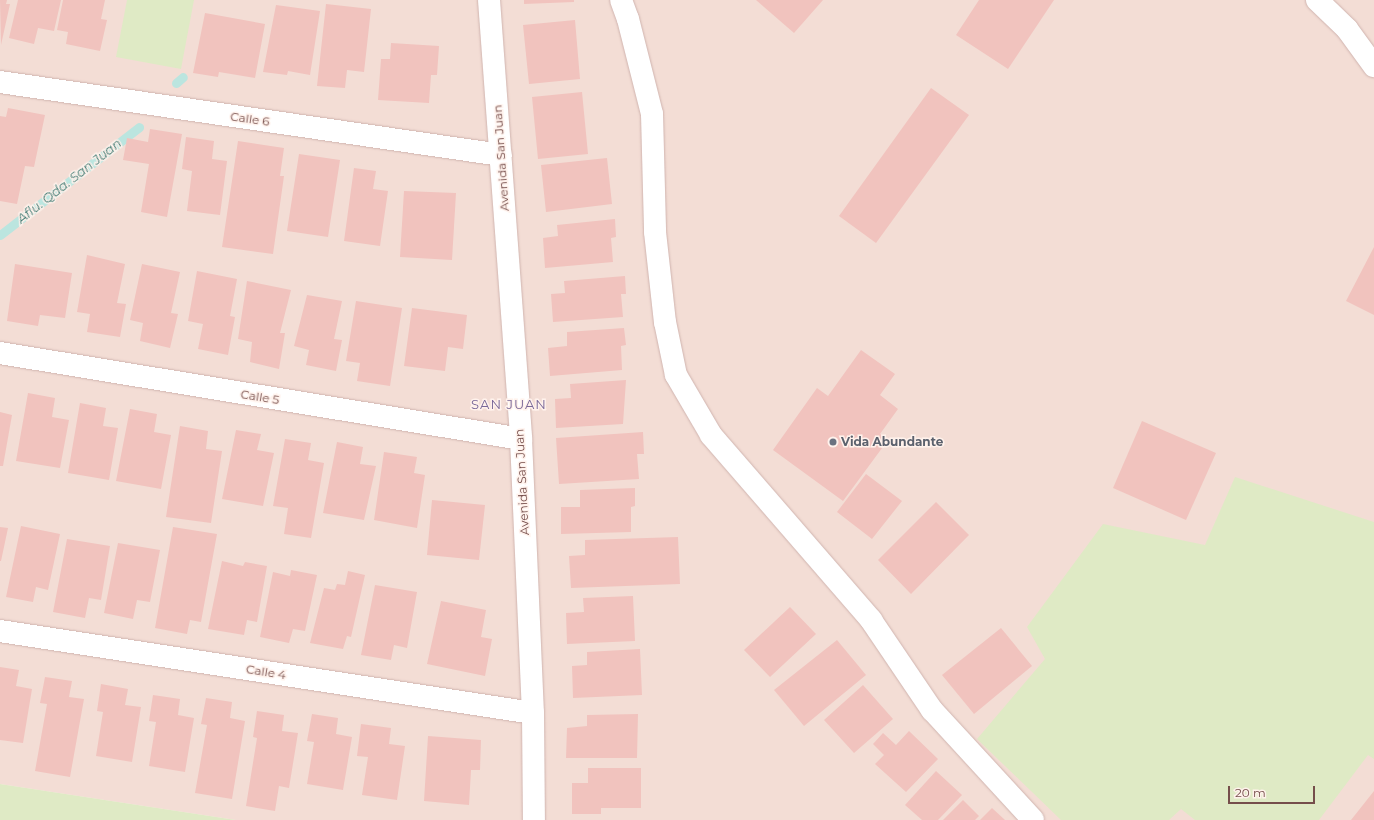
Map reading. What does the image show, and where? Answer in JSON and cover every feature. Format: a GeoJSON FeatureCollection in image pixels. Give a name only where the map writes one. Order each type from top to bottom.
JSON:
{"type":"FeatureCollection","features":[{"type":"Feature","properties":{"kind":"street","name":"Avenida San Juan"},"geometry":{"type":"LineString","coordinates":[[489,0],[521,439],[533,713],[534,820]]}},
{"type":"Feature","properties":{"kind":"street"},"geometry":{"type":"LineString","coordinates":[[621,0],[628,18],[652,114],[655,232],[665,322],[676,375],[711,435],[871,620],[932,710],[1032,820]]}},
{"type":"Feature","properties":{"kind":"street"},"geometry":{"type":"LineString","coordinates":[[1317,0],[1347,29],[1374,66]]}},
{"type":"Feature","properties":{"kind":"street","name":"Calle 6"},"geometry":{"type":"LineString","coordinates":[[0,82],[501,155]]}},
{"type":"Feature","properties":{"kind":"street","name":"Calle 5"},"geometry":{"type":"LineString","coordinates":[[0,353],[521,439]]}},
{"type":"Feature","properties":{"kind":"street","name":"Calle 4"},"geometry":{"type":"LineString","coordinates":[[0,632],[533,713]]}},
{"type":"Feature","properties":{"kind":"shaded area"},"geometry":{"type":"Polygon","coordinates":[[[0,0],[1374,0],[1374,820],[236,820],[0,784],[0,0]]]}},
{"type":"Feature","properties":{"kind":"green space"},"geometry":{"type":"Polygon","coordinates":[[[127,0],[194,0],[181,69],[116,57],[127,0]]]}},
{"type":"Feature","properties":{"kind":"green space"},"geometry":{"type":"Polygon","coordinates":[[[1235,477],[1374,522],[1374,759],[1368,755],[1319,820],[1195,820],[1181,809],[1169,820],[1061,820],[977,739],[1045,659],[1027,627],[1103,524],[1205,545],[1235,477]]]}},
{"type":"Feature","properties":{"kind":"green space"},"geometry":{"type":"Polygon","coordinates":[[[0,784],[236,820],[0,820],[0,784]]]}},
{"type":"Feature","properties":{"kind":"building"},"geometry":{"type":"Polygon","coordinates":[[[0,0],[7,0],[6,4],[10,4],[1,45],[0,0]]]}},
{"type":"Feature","properties":{"kind":"building"},"geometry":{"type":"Polygon","coordinates":[[[18,0],[61,0],[54,31],[38,28],[34,44],[9,38],[18,0]]]}},
{"type":"Feature","properties":{"kind":"building"},"geometry":{"type":"Polygon","coordinates":[[[63,0],[105,0],[101,19],[107,20],[100,51],[66,44],[68,32],[57,30],[63,0]]]}},
{"type":"Feature","properties":{"kind":"building"},"geometry":{"type":"Polygon","coordinates":[[[524,0],[574,0],[574,2],[524,4],[524,0]]]}},
{"type":"Feature","properties":{"kind":"building"},"geometry":{"type":"Polygon","coordinates":[[[756,0],[823,0],[794,33],[756,0]]]}},
{"type":"Feature","properties":{"kind":"building"},"geometry":{"type":"Polygon","coordinates":[[[979,0],[1054,0],[1008,69],[956,35],[979,0]]]}},
{"type":"Feature","properties":{"kind":"building"},"geometry":{"type":"Polygon","coordinates":[[[326,4],[371,9],[364,72],[347,70],[345,88],[317,86],[326,4]]]}},
{"type":"Feature","properties":{"kind":"building"},"geometry":{"type":"Polygon","coordinates":[[[276,5],[320,11],[310,75],[288,71],[287,75],[263,72],[276,5]]]}},
{"type":"Feature","properties":{"kind":"building"},"geometry":{"type":"Polygon","coordinates":[[[205,13],[265,24],[255,78],[219,72],[218,77],[193,73],[205,13]]]}},
{"type":"Feature","properties":{"kind":"building"},"geometry":{"type":"Polygon","coordinates":[[[575,20],[580,79],[529,84],[523,25],[575,20]]]}},
{"type":"Feature","properties":{"kind":"building"},"geometry":{"type":"Polygon","coordinates":[[[391,43],[439,46],[437,75],[431,75],[429,103],[378,100],[381,59],[390,59],[391,43]]]}},
{"type":"Feature","properties":{"kind":"building"},"geometry":{"type":"Polygon","coordinates":[[[931,88],[969,115],[876,243],[839,216],[931,88]]]}},
{"type":"Feature","properties":{"kind":"building"},"geometry":{"type":"Polygon","coordinates":[[[582,92],[588,154],[538,159],[532,97],[582,92]]]}},
{"type":"Feature","properties":{"kind":"building"},"geometry":{"type":"Polygon","coordinates":[[[8,108],[45,115],[34,167],[25,166],[17,204],[0,201],[0,116],[6,117],[8,108]]]}},
{"type":"Feature","properties":{"kind":"building"},"geometry":{"type":"Polygon","coordinates":[[[150,129],[182,134],[167,217],[141,212],[149,164],[123,160],[127,138],[148,142],[150,129]]]}},
{"type":"Feature","properties":{"kind":"building"},"geometry":{"type":"Polygon","coordinates":[[[186,137],[214,141],[212,159],[227,161],[220,215],[187,211],[192,171],[182,169],[186,137]]]}},
{"type":"Feature","properties":{"kind":"building"},"geometry":{"type":"Polygon","coordinates":[[[238,141],[284,148],[280,176],[284,176],[273,254],[222,247],[238,141]]]}},
{"type":"Feature","properties":{"kind":"building"},"geometry":{"type":"Polygon","coordinates":[[[299,154],[340,160],[328,237],[287,231],[299,154]]]}},
{"type":"Feature","properties":{"kind":"building"},"geometry":{"type":"Polygon","coordinates":[[[607,158],[612,204],[546,212],[541,165],[607,158]]]}},
{"type":"Feature","properties":{"kind":"building"},"geometry":{"type":"Polygon","coordinates":[[[354,168],[376,171],[373,189],[388,191],[380,246],[344,241],[354,168]]]}},
{"type":"Feature","properties":{"kind":"building"},"geometry":{"type":"Polygon","coordinates":[[[404,191],[456,193],[452,260],[400,257],[404,191]]]}},
{"type":"Feature","properties":{"kind":"building"},"geometry":{"type":"Polygon","coordinates":[[[615,219],[616,237],[611,238],[613,262],[545,268],[543,238],[558,236],[557,225],[615,219]]]}},
{"type":"Feature","properties":{"kind":"building"},"geometry":{"type":"Polygon","coordinates":[[[1374,247],[1374,315],[1346,301],[1374,247]]]}},
{"type":"Feature","properties":{"kind":"building"},"geometry":{"type":"Polygon","coordinates":[[[87,255],[125,264],[117,303],[126,304],[120,337],[87,332],[90,314],[77,312],[87,255]]]}},
{"type":"Feature","properties":{"kind":"building"},"geometry":{"type":"Polygon","coordinates":[[[15,264],[72,273],[65,318],[40,315],[38,326],[7,321],[15,264]]]}},
{"type":"Feature","properties":{"kind":"building"},"geometry":{"type":"Polygon","coordinates":[[[142,264],[180,272],[171,313],[178,314],[170,348],[140,341],[143,323],[130,320],[142,264]]]}},
{"type":"Feature","properties":{"kind":"building"},"geometry":{"type":"Polygon","coordinates":[[[197,271],[237,279],[230,316],[235,317],[228,355],[198,349],[203,324],[188,321],[197,271]]]}},
{"type":"Feature","properties":{"kind":"building"},"geometry":{"type":"Polygon","coordinates":[[[625,276],[626,294],[621,294],[623,317],[553,322],[551,294],[565,293],[564,281],[625,276]]]}},
{"type":"Feature","properties":{"kind":"building"},"geometry":{"type":"Polygon","coordinates":[[[247,281],[291,290],[280,333],[285,333],[279,369],[250,362],[252,342],[238,339],[247,281]]]}},
{"type":"Feature","properties":{"kind":"building"},"geometry":{"type":"Polygon","coordinates":[[[307,295],[342,301],[334,339],[342,340],[336,371],[306,365],[309,350],[294,346],[307,295]]]}},
{"type":"Feature","properties":{"kind":"building"},"geometry":{"type":"Polygon","coordinates":[[[356,301],[402,308],[390,386],[357,381],[360,363],[346,361],[356,301]]]}},
{"type":"Feature","properties":{"kind":"building"},"geometry":{"type":"Polygon","coordinates":[[[412,308],[467,315],[463,349],[448,347],[445,371],[404,366],[412,308]]]}},
{"type":"Feature","properties":{"kind":"building"},"geometry":{"type":"Polygon","coordinates":[[[624,328],[626,345],[621,346],[622,370],[550,376],[548,348],[567,346],[567,332],[624,328]]]}},
{"type":"Feature","properties":{"kind":"building"},"geometry":{"type":"Polygon","coordinates":[[[861,350],[895,374],[880,395],[898,409],[880,434],[888,440],[843,501],[773,450],[817,388],[828,396],[861,350]]]}},
{"type":"Feature","properties":{"kind":"building"},"geometry":{"type":"Polygon","coordinates":[[[626,380],[623,424],[556,428],[555,399],[571,398],[570,384],[626,380]]]}},
{"type":"Feature","properties":{"kind":"building"},"geometry":{"type":"Polygon","coordinates":[[[28,393],[55,398],[52,417],[69,420],[60,468],[16,461],[28,393]]]}},
{"type":"Feature","properties":{"kind":"building"},"geometry":{"type":"Polygon","coordinates":[[[80,403],[106,408],[103,426],[118,428],[109,480],[68,473],[80,403]]]}},
{"type":"Feature","properties":{"kind":"building"},"geometry":{"type":"Polygon","coordinates":[[[130,409],[157,414],[154,432],[171,435],[161,489],[116,481],[130,409]]]}},
{"type":"Feature","properties":{"kind":"building"},"geometry":{"type":"Polygon","coordinates":[[[0,412],[12,415],[3,466],[0,466],[0,412]]]}},
{"type":"Feature","properties":{"kind":"building"},"geometry":{"type":"Polygon","coordinates":[[[1142,421],[1216,453],[1186,520],[1113,488],[1142,421]]]}},
{"type":"Feature","properties":{"kind":"building"},"geometry":{"type":"Polygon","coordinates":[[[180,426],[208,431],[206,449],[222,451],[211,523],[166,517],[180,426]]]}},
{"type":"Feature","properties":{"kind":"building"},"geometry":{"type":"Polygon","coordinates":[[[236,430],[261,434],[257,450],[274,453],[263,506],[222,499],[236,430]]]}},
{"type":"Feature","properties":{"kind":"building"},"geometry":{"type":"Polygon","coordinates":[[[643,432],[644,454],[637,454],[639,479],[559,484],[556,438],[643,432]]]}},
{"type":"Feature","properties":{"kind":"building"},"geometry":{"type":"Polygon","coordinates":[[[285,439],[311,443],[308,460],[324,463],[311,538],[284,534],[288,508],[273,506],[285,439]]]}},
{"type":"Feature","properties":{"kind":"building"},"geometry":{"type":"Polygon","coordinates":[[[337,442],[363,447],[360,464],[376,466],[364,520],[323,513],[337,442]]]}},
{"type":"Feature","properties":{"kind":"building"},"geometry":{"type":"Polygon","coordinates":[[[384,452],[417,457],[414,473],[425,475],[417,528],[374,520],[384,452]]]}},
{"type":"Feature","properties":{"kind":"building"},"geometry":{"type":"Polygon","coordinates":[[[866,474],[902,501],[872,539],[837,512],[866,474]]]}},
{"type":"Feature","properties":{"kind":"building"},"geometry":{"type":"Polygon","coordinates":[[[635,488],[635,506],[631,507],[631,532],[561,534],[561,507],[580,507],[580,490],[635,488]]]}},
{"type":"Feature","properties":{"kind":"building"},"geometry":{"type":"Polygon","coordinates":[[[432,500],[485,505],[479,560],[427,555],[432,500]]]}},
{"type":"Feature","properties":{"kind":"building"},"geometry":{"type":"Polygon","coordinates":[[[936,502],[969,535],[911,594],[878,560],[936,502]]]}},
{"type":"Feature","properties":{"kind":"building"},"geometry":{"type":"Polygon","coordinates":[[[21,526],[60,534],[48,590],[36,587],[33,602],[6,597],[21,526]]]}},
{"type":"Feature","properties":{"kind":"building"},"geometry":{"type":"Polygon","coordinates":[[[0,527],[8,528],[1,561],[0,561],[0,527]]]}},
{"type":"Feature","properties":{"kind":"building"},"geometry":{"type":"Polygon","coordinates":[[[173,527],[217,534],[201,622],[190,620],[187,634],[155,628],[173,527]]]}},
{"type":"Feature","properties":{"kind":"building"},"geometry":{"type":"Polygon","coordinates":[[[678,537],[680,584],[571,588],[569,556],[585,555],[585,540],[678,537]]]}},
{"type":"Feature","properties":{"kind":"building"},"geometry":{"type":"Polygon","coordinates":[[[67,539],[110,546],[101,600],[89,598],[85,618],[53,612],[67,539]]]}},
{"type":"Feature","properties":{"kind":"building"},"geometry":{"type":"Polygon","coordinates":[[[118,543],[160,550],[150,602],[137,600],[133,619],[104,613],[118,543]]]}},
{"type":"Feature","properties":{"kind":"building"},"geometry":{"type":"Polygon","coordinates":[[[222,561],[243,566],[245,562],[267,566],[257,622],[247,620],[244,635],[208,629],[222,561]]]}},
{"type":"Feature","properties":{"kind":"building"},"geometry":{"type":"Polygon","coordinates":[[[291,570],[317,575],[305,631],[293,629],[289,643],[260,637],[273,572],[290,576],[291,570]]]}},
{"type":"Feature","properties":{"kind":"building"},"geometry":{"type":"Polygon","coordinates":[[[348,571],[365,575],[351,637],[347,636],[343,649],[310,643],[324,588],[335,590],[337,584],[345,585],[348,571]]]}},
{"type":"Feature","properties":{"kind":"building"},"geometry":{"type":"Polygon","coordinates":[[[375,585],[417,592],[407,648],[394,645],[391,660],[361,655],[375,585]]]}},
{"type":"Feature","properties":{"kind":"building"},"geometry":{"type":"Polygon","coordinates":[[[633,596],[635,641],[567,644],[566,613],[584,612],[583,598],[633,596]]]}},
{"type":"Feature","properties":{"kind":"building"},"geometry":{"type":"Polygon","coordinates":[[[441,601],[486,610],[481,637],[492,639],[485,676],[427,664],[441,601]]]}},
{"type":"Feature","properties":{"kind":"building"},"geometry":{"type":"Polygon","coordinates":[[[790,607],[816,634],[770,677],[744,650],[790,607]]]}},
{"type":"Feature","properties":{"kind":"building"},"geometry":{"type":"Polygon","coordinates":[[[1001,628],[1032,666],[974,714],[942,675],[1001,628]]]}},
{"type":"Feature","properties":{"kind":"building"},"geometry":{"type":"Polygon","coordinates":[[[837,640],[866,675],[804,726],[774,690],[837,640]]]}},
{"type":"Feature","properties":{"kind":"building"},"geometry":{"type":"Polygon","coordinates":[[[640,649],[642,695],[573,698],[572,666],[587,665],[587,652],[640,649]]]}},
{"type":"Feature","properties":{"kind":"building"},"geometry":{"type":"Polygon","coordinates":[[[0,667],[19,670],[16,686],[32,689],[23,743],[0,740],[0,667]]]}},
{"type":"Feature","properties":{"kind":"building"},"geometry":{"type":"Polygon","coordinates":[[[45,677],[72,681],[69,697],[84,699],[70,777],[35,771],[47,704],[40,703],[45,677]]]}},
{"type":"Feature","properties":{"kind":"building"},"geometry":{"type":"Polygon","coordinates":[[[101,684],[128,689],[125,705],[141,707],[132,762],[96,756],[103,712],[97,711],[101,684]]]}},
{"type":"Feature","properties":{"kind":"building"},"geometry":{"type":"Polygon","coordinates":[[[863,685],[893,719],[854,753],[824,720],[863,685]]]}},
{"type":"Feature","properties":{"kind":"building"},"geometry":{"type":"Polygon","coordinates":[[[153,695],[180,699],[178,715],[194,718],[185,772],[149,766],[156,722],[149,721],[153,695]]]}},
{"type":"Feature","properties":{"kind":"building"},"geometry":{"type":"Polygon","coordinates":[[[206,698],[232,702],[230,718],[245,721],[232,799],[195,793],[207,725],[201,724],[206,698]]]}},
{"type":"Feature","properties":{"kind":"building"},"geometry":{"type":"Polygon","coordinates":[[[257,711],[284,715],[282,731],[298,733],[289,788],[279,786],[275,811],[246,806],[257,738],[253,737],[257,711]]]}},
{"type":"Feature","properties":{"kind":"building"},"geometry":{"type":"Polygon","coordinates":[[[312,714],[338,718],[336,734],[352,737],[343,790],[307,784],[314,742],[307,741],[312,714]]]}},
{"type":"Feature","properties":{"kind":"building"},"geometry":{"type":"Polygon","coordinates":[[[638,714],[637,758],[566,758],[567,728],[587,726],[587,715],[638,714]]]}},
{"type":"Feature","properties":{"kind":"building"},"geometry":{"type":"Polygon","coordinates":[[[361,724],[391,728],[389,744],[405,746],[397,800],[362,795],[368,757],[357,756],[361,724]]]}},
{"type":"Feature","properties":{"kind":"building"},"geometry":{"type":"Polygon","coordinates":[[[909,731],[938,759],[906,792],[875,764],[884,755],[873,744],[883,733],[896,745],[909,731]]]}},
{"type":"Feature","properties":{"kind":"building"},"geometry":{"type":"Polygon","coordinates":[[[428,736],[481,740],[480,770],[471,770],[469,805],[424,801],[428,736]]]}},
{"type":"Feature","properties":{"kind":"building"},"geometry":{"type":"Polygon","coordinates":[[[588,768],[641,768],[641,808],[601,808],[601,814],[572,814],[572,783],[588,783],[588,768]]]}},
{"type":"Feature","properties":{"kind":"building"},"geometry":{"type":"Polygon","coordinates":[[[936,771],[962,795],[938,820],[922,820],[905,805],[936,771]]]}},
{"type":"Feature","properties":{"kind":"building"},"geometry":{"type":"Polygon","coordinates":[[[1374,791],[1374,820],[1351,820],[1374,791]]]}},
{"type":"Feature","properties":{"kind":"building"},"geometry":{"type":"Polygon","coordinates":[[[963,800],[979,816],[975,820],[943,820],[963,800]]]}},
{"type":"Feature","properties":{"kind":"building"},"geometry":{"type":"Polygon","coordinates":[[[992,808],[1005,820],[980,820],[992,808]]]}},
{"type":"Feature","properties":{"kind":"waterway","name":"Aflu. Qda. San Juan"},"geometry":{"type":"LineString","coordinates":[[176,83],[183,77]]}},
{"type":"Feature","properties":{"kind":"waterway","name":"Aflu. Qda. San Juan"},"geometry":{"type":"LineString","coordinates":[[0,235],[139,127]]}},
{"type":"Feature","properties":{"kind":"place","name":"Vida Abundante"},"geometry":{"type":"Point","coordinates":[833,442]}},
{"type":"Feature","properties":{"kind":"district","name":"SAN JUAN"},"geometry":{"type":"Point","coordinates":[509,404]}}]}
